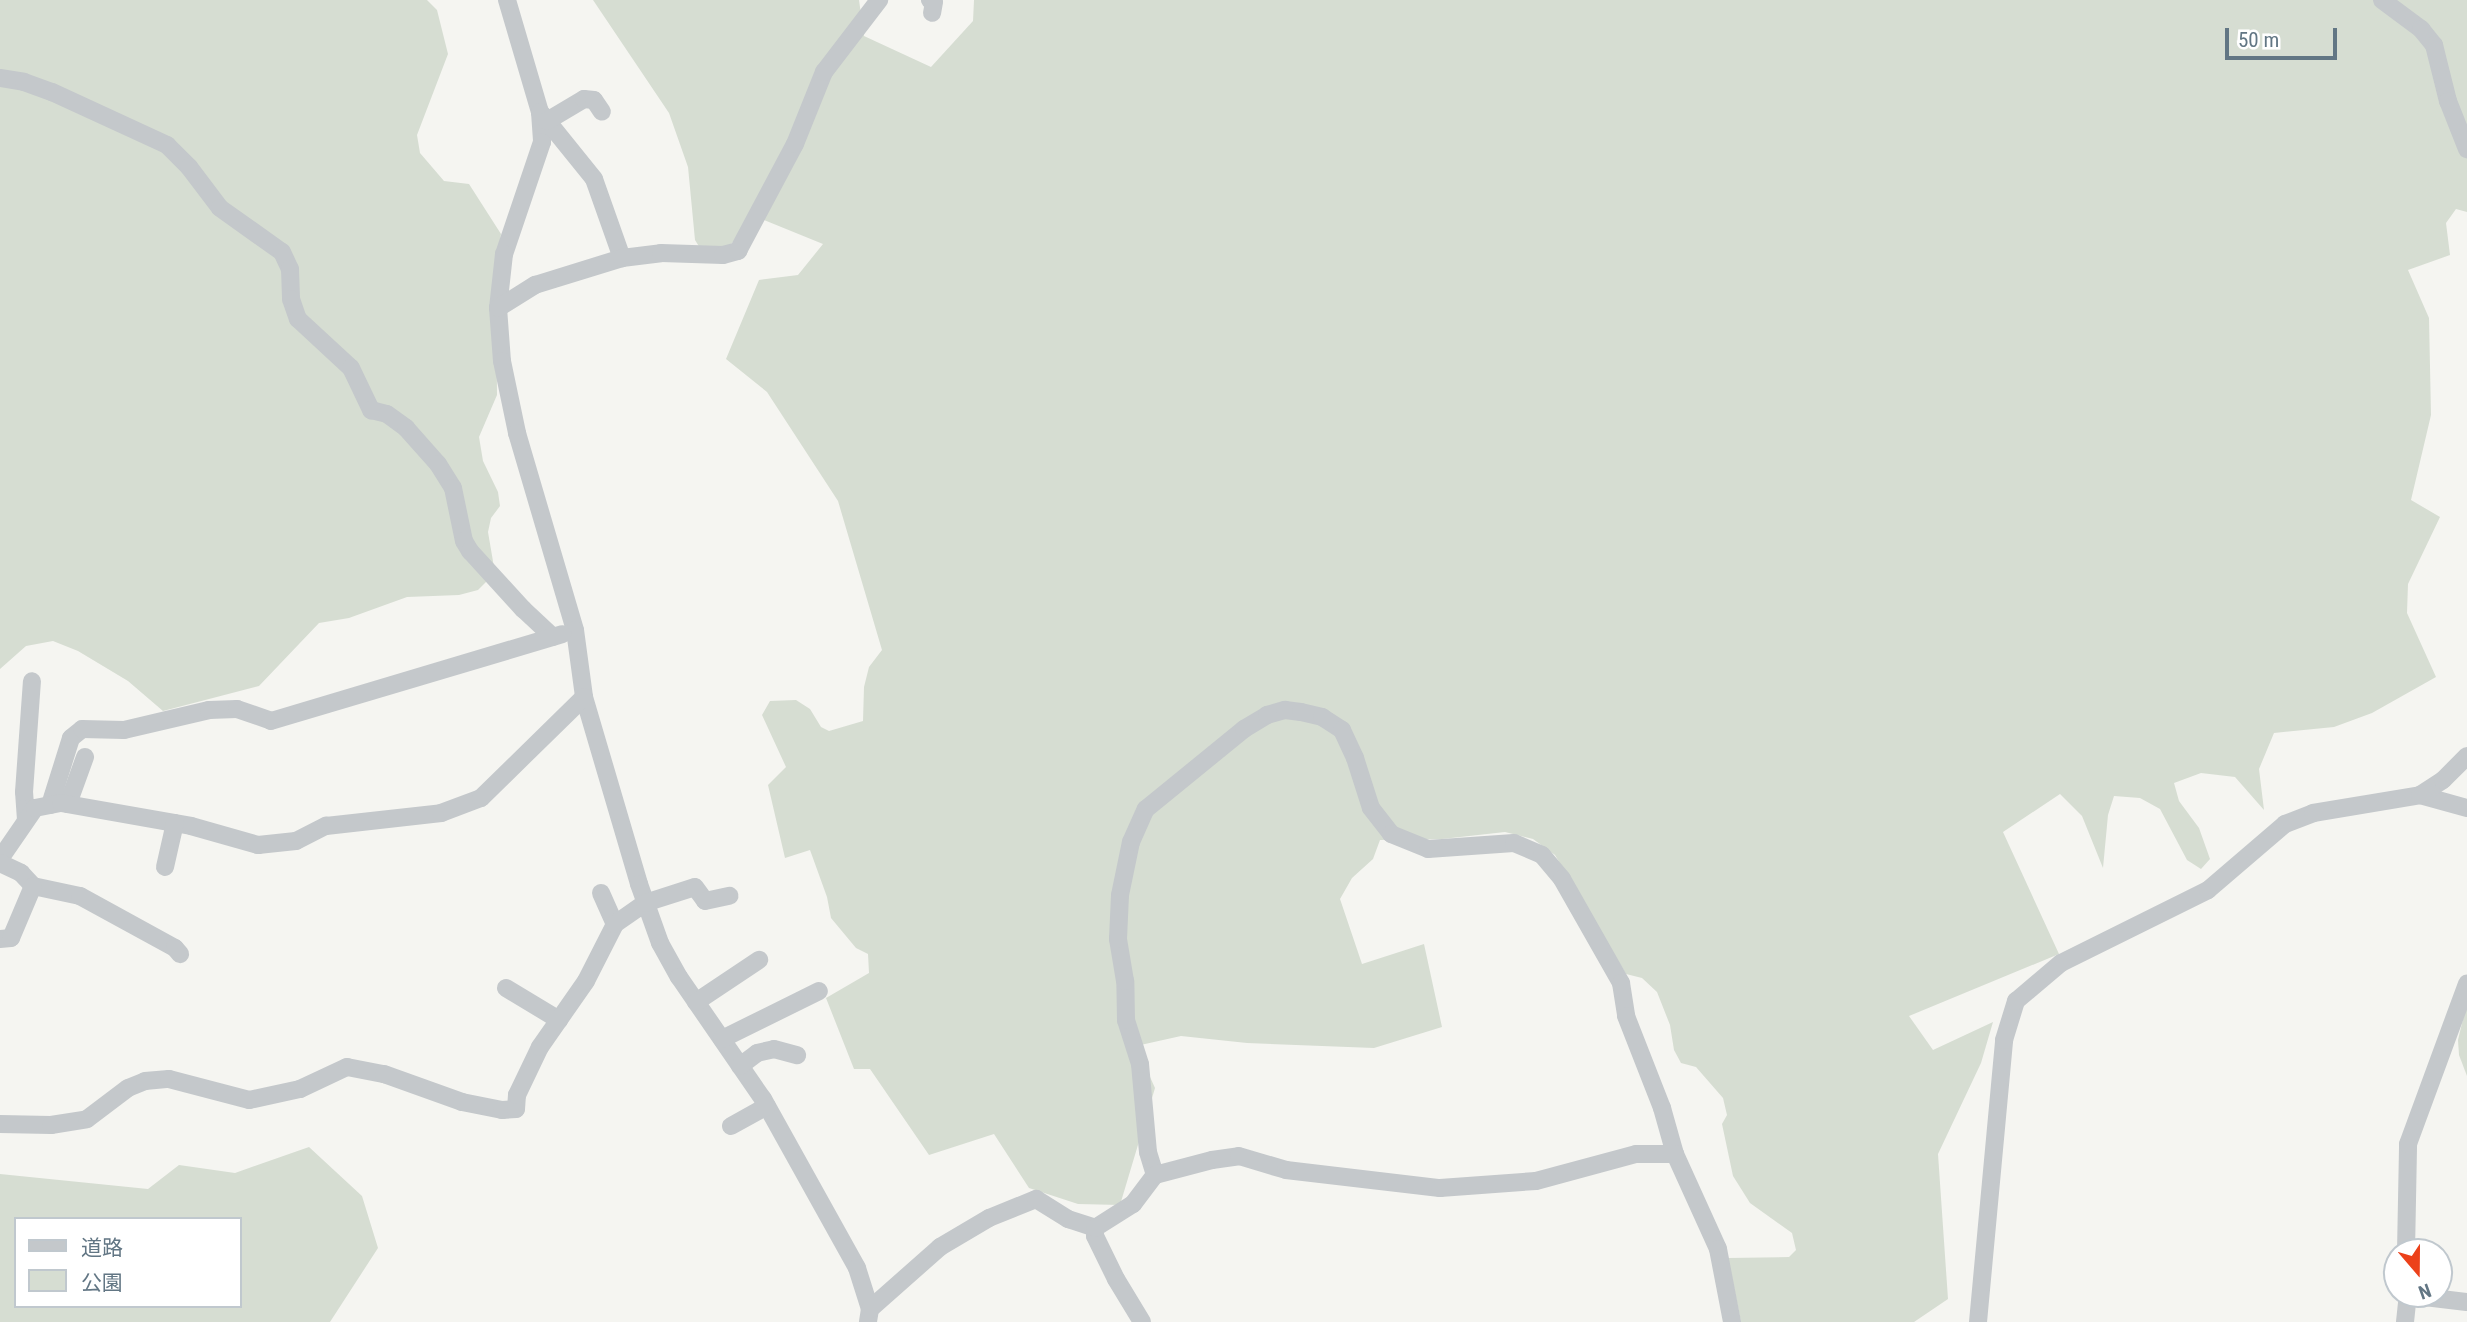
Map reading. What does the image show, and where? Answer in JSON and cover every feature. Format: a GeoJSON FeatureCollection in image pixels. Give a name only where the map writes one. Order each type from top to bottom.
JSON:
{"type":"FeatureCollection","features":[{"type":"Feature","properties":{"kind":"street"},"geometry":{"type":"LineString","coordinates":[[506,0],[543,117],[542,142],[511,228],[500,280],[498,308],[506,392],[575,630],[584,697],[645,903],[660,943],[766,1106],[857,1268],[869,1315],[956,1236],[989,1218],[1036,1199],[1068,1219],[1095,1228]]}},
{"type":"Feature","properties":{"kind":"street"},"geometry":{"type":"LineString","coordinates":[[498,308],[535,285],[622,258],[661,253],[723,255],[738,251],[795,144],[824,72],[879,0]]}},
{"type":"Feature","properties":{"kind":"street"},"geometry":{"type":"LineString","coordinates":[[2382,0],[2421,29],[2434,45],[2448,101],[2467,149]]}},
{"type":"Feature","properties":{"kind":"street"},"geometry":{"type":"LineString","coordinates":[[0,78],[24,82],[52,92],[167,145],[190,167],[220,208],[282,252],[290,269],[290,299],[298,319],[351,368],[371,410],[387,414],[406,428],[438,464],[453,488],[464,541],[470,551],[523,609],[553,637]]}},
{"type":"Feature","properties":{"kind":"street"},"geometry":{"type":"LineString","coordinates":[[543,117],[584,99],[594,100],[602,112]]}},
{"type":"Feature","properties":{"kind":"street"},"geometry":{"type":"LineString","coordinates":[[543,117],[594,179],[622,258]]}},
{"type":"Feature","properties":{"kind":"street"},"geometry":{"type":"LineString","coordinates":[[59,804],[71,738],[82,729],[124,730],[209,710],[237,709],[271,721],[575,630]]}},
{"type":"Feature","properties":{"kind":"street"},"geometry":{"type":"LineString","coordinates":[[26,820],[24,792],[32,681]]}},
{"type":"Feature","properties":{"kind":"street"},"geometry":{"type":"LineString","coordinates":[[180,954],[175,948],[80,897],[33,886],[21,873],[0,861],[35,808],[59,804],[175,823],[258,845],[296,841],[326,827],[441,813],[481,798],[584,697]]}},
{"type":"Feature","properties":{"kind":"street"},"geometry":{"type":"LineString","coordinates":[[1155,1175],[1148,1152],[1140,1064],[1126,1020],[1125,981],[1118,939],[1120,895],[1131,842],[1146,809],[1244,729],[1267,715],[1285,710],[1322,717],[1342,730],[1355,758],[1371,808],[1391,834],[1428,849],[1514,843],[1542,855],[1562,879],[1621,984],[1626,1016],[1662,1108],[1675,1154],[1718,1249],[1732,1322]]}},
{"type":"Feature","properties":{"kind":"street"},"geometry":{"type":"LineString","coordinates":[[1978,1322],[2004,1040],[2016,1001],[2061,963],[2208,890],[2275,831],[2297,818],[2420,795],[2443,780],[2467,756]]}},
{"type":"Feature","properties":{"kind":"street"},"geometry":{"type":"LineString","coordinates":[[59,804],[85,757]]}},
{"type":"Feature","properties":{"kind":"street"},"geometry":{"type":"LineString","coordinates":[[2420,795],[2467,808]]}},
{"type":"Feature","properties":{"kind":"street"},"geometry":{"type":"LineString","coordinates":[[165,867],[175,823]]}},
{"type":"Feature","properties":{"kind":"street"},"geometry":{"type":"LineString","coordinates":[[0,939],[11,938],[33,886]]}},
{"type":"Feature","properties":{"kind":"street"},"geometry":{"type":"LineString","coordinates":[[0,1124],[51,1125],[88,1119],[128,1088],[145,1081],[169,1079],[249,1100],[300,1089],[347,1067],[384,1074],[461,1102],[502,1110],[516,1109],[517,1095],[540,1047],[586,981],[615,924],[645,903],[695,887],[705,901],[729,896]]}},
{"type":"Feature","properties":{"kind":"street"},"geometry":{"type":"LineString","coordinates":[[601,893],[615,924]]}},
{"type":"Feature","properties":{"kind":"street"},"geometry":{"type":"LineString","coordinates":[[696,1002],[759,960]]}},
{"type":"Feature","properties":{"kind":"street"},"geometry":{"type":"LineString","coordinates":[[2406,1238],[2408,1144],[2467,984]]}},
{"type":"Feature","properties":{"kind":"street"},"geometry":{"type":"LineString","coordinates":[[506,988],[558,1020]]}},
{"type":"Feature","properties":{"kind":"street"},"geometry":{"type":"LineString","coordinates":[[722,1039],[819,992]]}},
{"type":"Feature","properties":{"kind":"street"},"geometry":{"type":"LineString","coordinates":[[740,1066],[757,1053],[774,1049],[797,1055]]}},
{"type":"Feature","properties":{"kind":"street"},"geometry":{"type":"LineString","coordinates":[[731,1126],[766,1106]]}},
{"type":"Feature","properties":{"kind":"street"},"geometry":{"type":"LineString","coordinates":[[1095,1228],[1133,1204],[1155,1175],[1239,1156],[1286,1170],[1440,1188],[1536,1181],[1636,1154],[1675,1154]]}},
{"type":"Feature","properties":{"kind":"street"},"geometry":{"type":"LineString","coordinates":[[1095,1228],[1095,1236],[1116,1279],[1142,1322]]}},
{"type":"Feature","properties":{"kind":"green space"},"geometry":{"type":"Polygon","coordinates":[[[0,0],[427,0],[437,10],[448,54],[417,135],[420,153],[444,181],[469,184],[501,234],[496,263],[497,395],[479,437],[483,461],[498,492],[500,506],[491,518],[488,532],[495,573],[478,590],[459,595],[407,597],[349,618],[319,623],[259,686],[163,711],[128,681],[78,651],[53,641],[26,646],[0,669],[0,0]]]}},
{"type":"Feature","properties":{"kind":"green space"},"geometry":{"type":"Polygon","coordinates":[[[593,0],[859,0],[864,36],[931,67],[973,21],[974,0],[2467,0],[2467,212],[2456,209],[2446,223],[2450,255],[2408,270],[2429,318],[2431,415],[2411,500],[2440,517],[2408,584],[2407,613],[2436,677],[2372,713],[2334,727],[2274,733],[2259,769],[2264,810],[2235,777],[2201,773],[2174,783],[2179,801],[2199,828],[2210,859],[2201,869],[2187,860],[2160,809],[2140,798],[2114,796],[2108,815],[2103,868],[2082,816],[2060,794],[2003,832],[2059,954],[1909,1016],[1933,1050],[1993,1022],[1981,1063],[1938,1154],[1948,1299],[1914,1322],[1741,1322],[1728,1258],[1789,1257],[1796,1250],[1792,1233],[1750,1203],[1733,1176],[1722,1124],[1727,1115],[1723,1098],[1696,1067],[1681,1063],[1674,1050],[1670,1025],[1657,992],[1642,978],[1626,974],[1555,855],[1533,839],[1505,832],[1442,839],[1380,840],[1373,859],[1352,878],[1340,899],[1362,964],[1424,944],[1442,1027],[1374,1048],[1247,1043],[1181,1036],[1136,1046],[1155,1088],[1120,1205],[1078,1204],[1029,1188],[994,1134],[929,1155],[870,1069],[854,1069],[826,998],[869,973],[868,954],[856,948],[831,918],[827,897],[810,850],[785,858],[768,785],[786,767],[762,715],[770,701],[796,700],[810,709],[821,727],[829,731],[863,721],[864,687],[869,667],[882,650],[838,501],[767,392],[726,359],[759,280],[798,275],[823,244],[764,220],[730,245],[716,250],[700,248],[695,240],[688,167],[669,113],[593,0]]]}},
{"type":"Feature","properties":{"kind":"green space"},"geometry":{"type":"Polygon","coordinates":[[[2467,1002],[2467,1076],[2459,1055],[2458,1040],[2467,1002]]]}},
{"type":"Feature","properties":{"kind":"green space"},"geometry":{"type":"Polygon","coordinates":[[[309,1147],[362,1196],[378,1248],[330,1322],[0,1322],[0,1174],[148,1189],[179,1165],[235,1173],[309,1147]]]}}]}
